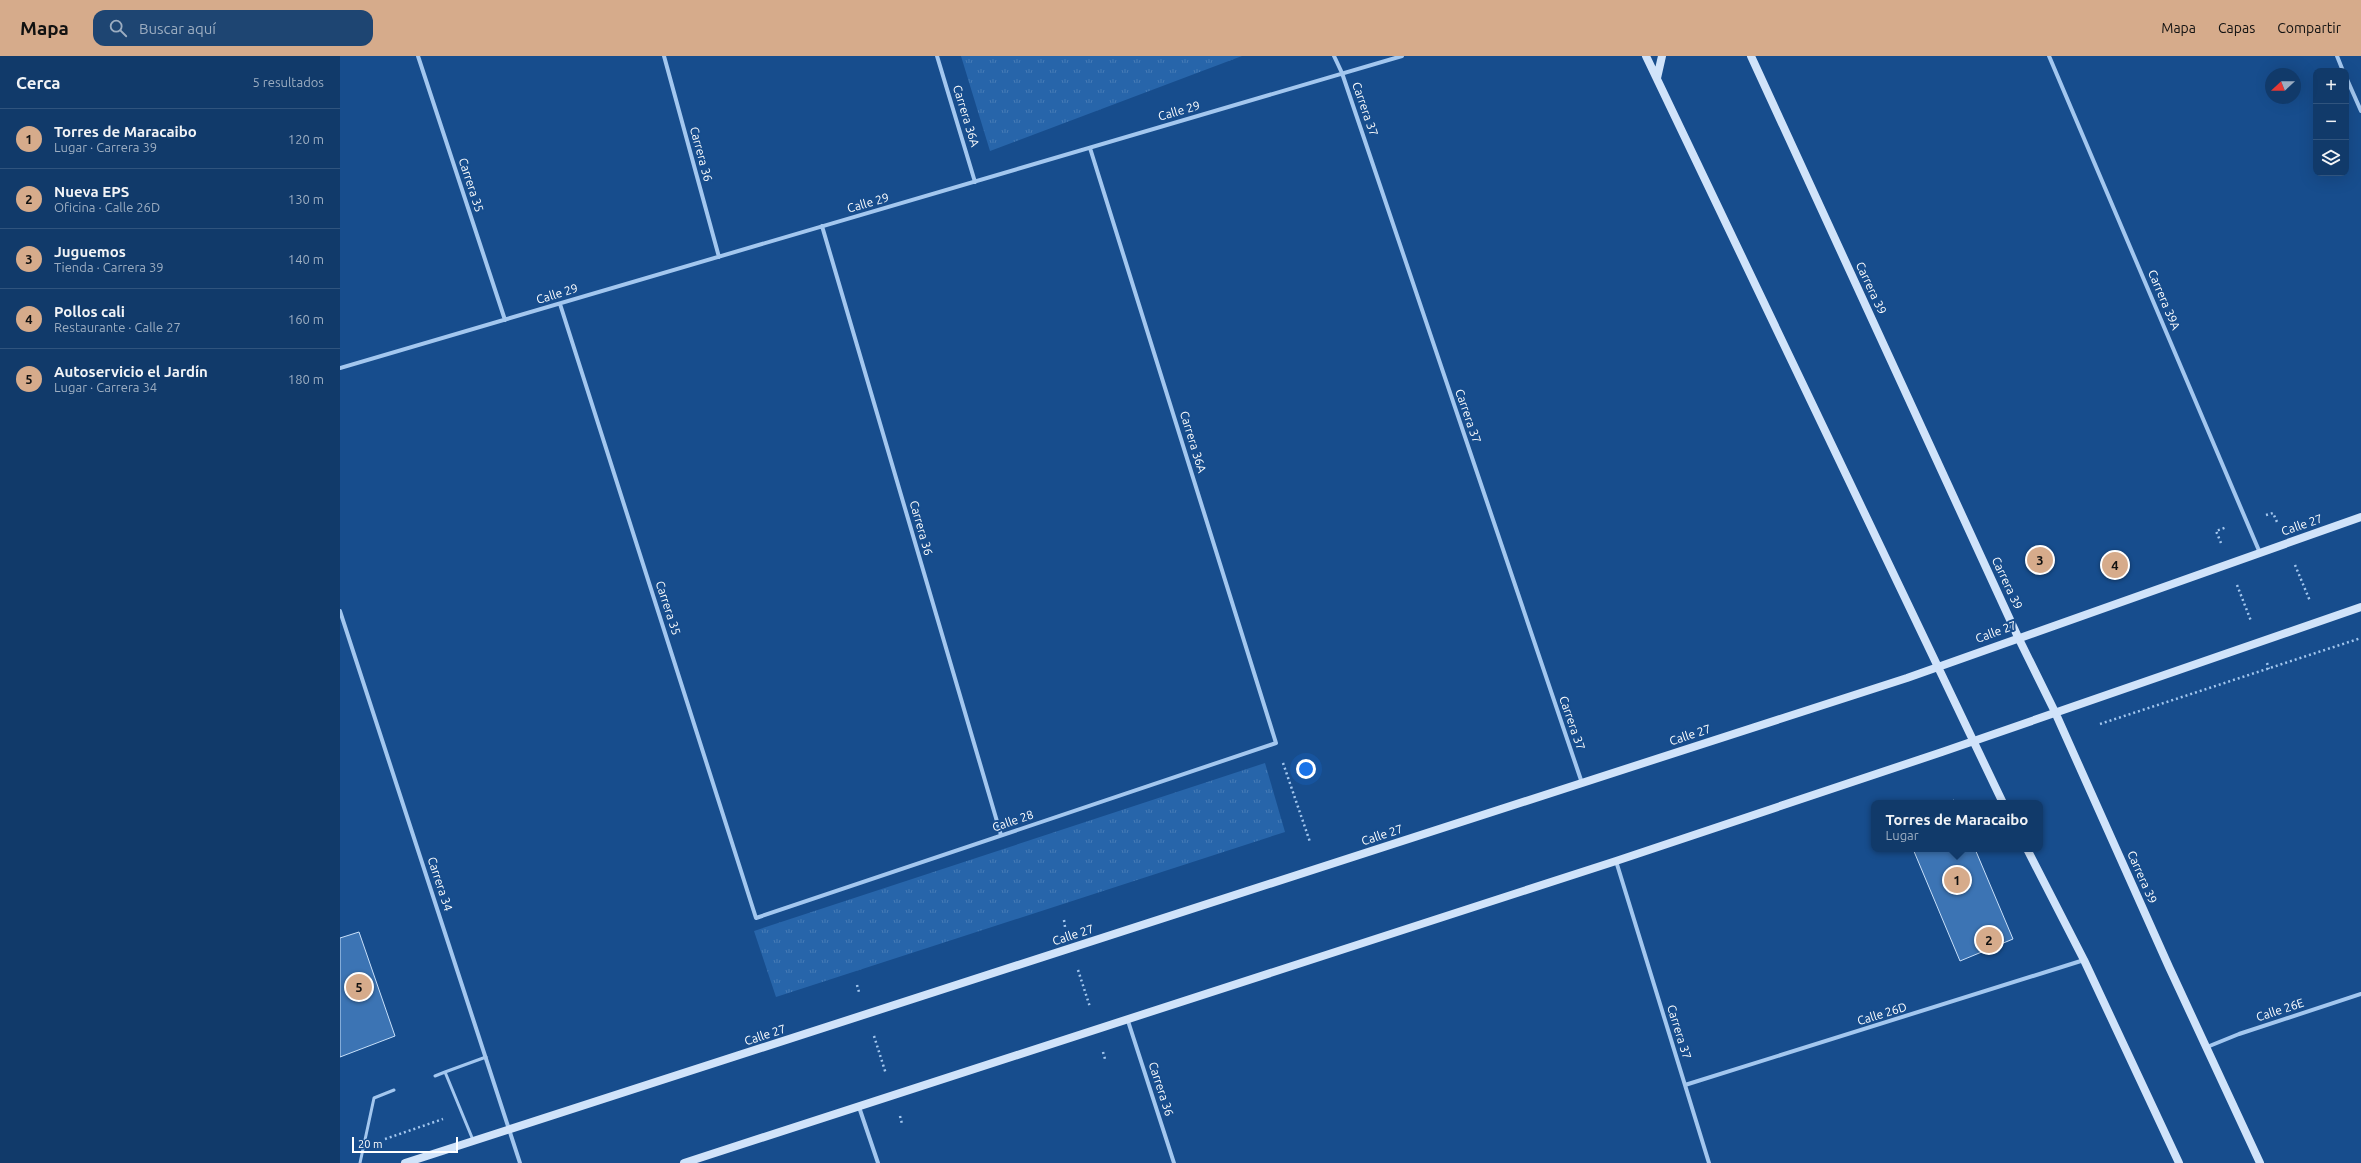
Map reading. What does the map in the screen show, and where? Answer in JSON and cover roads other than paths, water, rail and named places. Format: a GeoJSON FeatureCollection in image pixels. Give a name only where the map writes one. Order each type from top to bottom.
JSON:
{"type":"FeatureCollection","features":[{"type":"Feature","properties":{"kind":"main road"},"geometry":{"type":"LineString","coordinates":[[1646,56],[1972,742],[2001,800]]}},
{"type":"Feature","properties":{"kind":"main road"},"geometry":{"type":"LineString","coordinates":[[1657,79],[1662,56]]}},
{"type":"Feature","properties":{"kind":"main road","name":"Carrera 39"},"geometry":{"type":"LineString","coordinates":[[1751,56],[2018,637],[2055,712],[2260,1163]]}},
{"type":"Feature","properties":{"kind":"main road","name":"Calle 27"},"geometry":{"type":"LineString","coordinates":[[405,1163],[1937,667],[2018,637],[2361,517]]}},
{"type":"Feature","properties":{"kind":"main road"},"geometry":{"type":"LineString","coordinates":[[684,1163],[1128,1021],[1616,861],[1972,742],[2055,712],[2259,643],[2361,606]]}},
{"type":"Feature","properties":{"kind":"main road"},"geometry":{"type":"LineString","coordinates":[[2029,852],[2084,960],[2179,1163]]}},
{"type":"Feature","properties":{"kind":"street","name":"Carrera 35"},"geometry":{"type":"LineString","coordinates":[[418,56],[505,320]]}},
{"type":"Feature","properties":{"kind":"street","name":"Carrera 36"},"geometry":{"type":"LineString","coordinates":[[664,56],[719,257]]}},
{"type":"Feature","properties":{"kind":"street","name":"Carrera 36A"},"geometry":{"type":"LineString","coordinates":[[938,56],[975,182]]}},
{"type":"Feature","properties":{"kind":"street","name":"Carrera 37"},"geometry":{"type":"LineString","coordinates":[[1334,56],[1342,73],[1582,783]]}},
{"type":"Feature","properties":{"kind":"street","name":"Calle 29"},"geometry":{"type":"LineString","coordinates":[[340,368],[1402,56]]}},
{"type":"Feature","properties":{"kind":"street","name":"Carrera 39A"},"geometry":{"type":"LineString","coordinates":[[2049,56],[2260,552]]}},
{"type":"Feature","properties":{"kind":"street"},"geometry":{"type":"LineString","coordinates":[[2337,56],[2342,68]]}},
{"type":"Feature","properties":{"kind":"street"},"geometry":{"type":"LineString","coordinates":[[2349,84],[2361,111]]}},
{"type":"Feature","properties":{"kind":"street","name":"Carrera 36A"},"geometry":{"type":"LineString","coordinates":[[1090,148],[1276,743]]}},
{"type":"Feature","properties":{"kind":"street","name":"Carrera 36"},"geometry":{"type":"LineString","coordinates":[[822,226],[1001,835]]}},
{"type":"Feature","properties":{"kind":"street","name":"Carrera 35"},"geometry":{"type":"LineString","coordinates":[[560,304],[756,918]]}},
{"type":"Feature","properties":{"kind":"street","name":"Carrera 34"},"geometry":{"type":"LineString","coordinates":[[340,611],[520,1163]]}},
{"type":"Feature","properties":{"kind":"street","name":"Calle 28"},"geometry":{"type":"LineString","coordinates":[[756,918],[1276,743]]}},
{"type":"Feature","properties":{"kind":"street","name":"Carrera 37"},"geometry":{"type":"LineString","coordinates":[[1616,861],[1709,1163]]}},
{"type":"Feature","properties":{"kind":"street","name":"Calle 26D"},"geometry":{"type":"LineString","coordinates":[[1685,1085],[2084,960]]}},
{"type":"Feature","properties":{"kind":"street","name":"Calle 26E"},"geometry":{"type":"LineString","coordinates":[[2207,1047],[2240,1034],[2361,994]]}},
{"type":"Feature","properties":{"kind":"street","name":"Carrera 36"},"geometry":{"type":"LineString","coordinates":[[1128,1021],[1174,1163]]}},
{"type":"Feature","properties":{"kind":"street"},"geometry":{"type":"LineString","coordinates":[[859,1107],[878,1163]]}},
{"type":"Feature","properties":{"kind":"lane"},"geometry":{"type":"LineString","coordinates":[[434,1076],[486,1057]]}},
{"type":"Feature","properties":{"kind":"lane"},"geometry":{"type":"LineString","coordinates":[[445,1072],[474,1141]]}},
{"type":"Feature","properties":{"kind":"lane"},"geometry":{"type":"LineString","coordinates":[[360,1163],[374,1098],[394,1090]]}},
{"type":"Feature","properties":{"kind":"place","name":"Juguemos"},"geometry":{"type":"Point","coordinates":[2040,560]}},
{"type":"Feature","properties":{"kind":"place","name":"Pollos cali"},"geometry":{"type":"Point","coordinates":[2115,565]}},
{"type":"Feature","properties":{"kind":"place","name":"Torres de Maracaibo"},"geometry":{"type":"Point","coordinates":[1957,880]}},
{"type":"Feature","properties":{"kind":"place","name":"Nueva EPS"},"geometry":{"type":"Point","coordinates":[1989,940]}},
{"type":"Feature","properties":{"kind":"place","name":"Autoservicio el Jardín"},"geometry":{"type":"Point","coordinates":[359,987]}}]}
